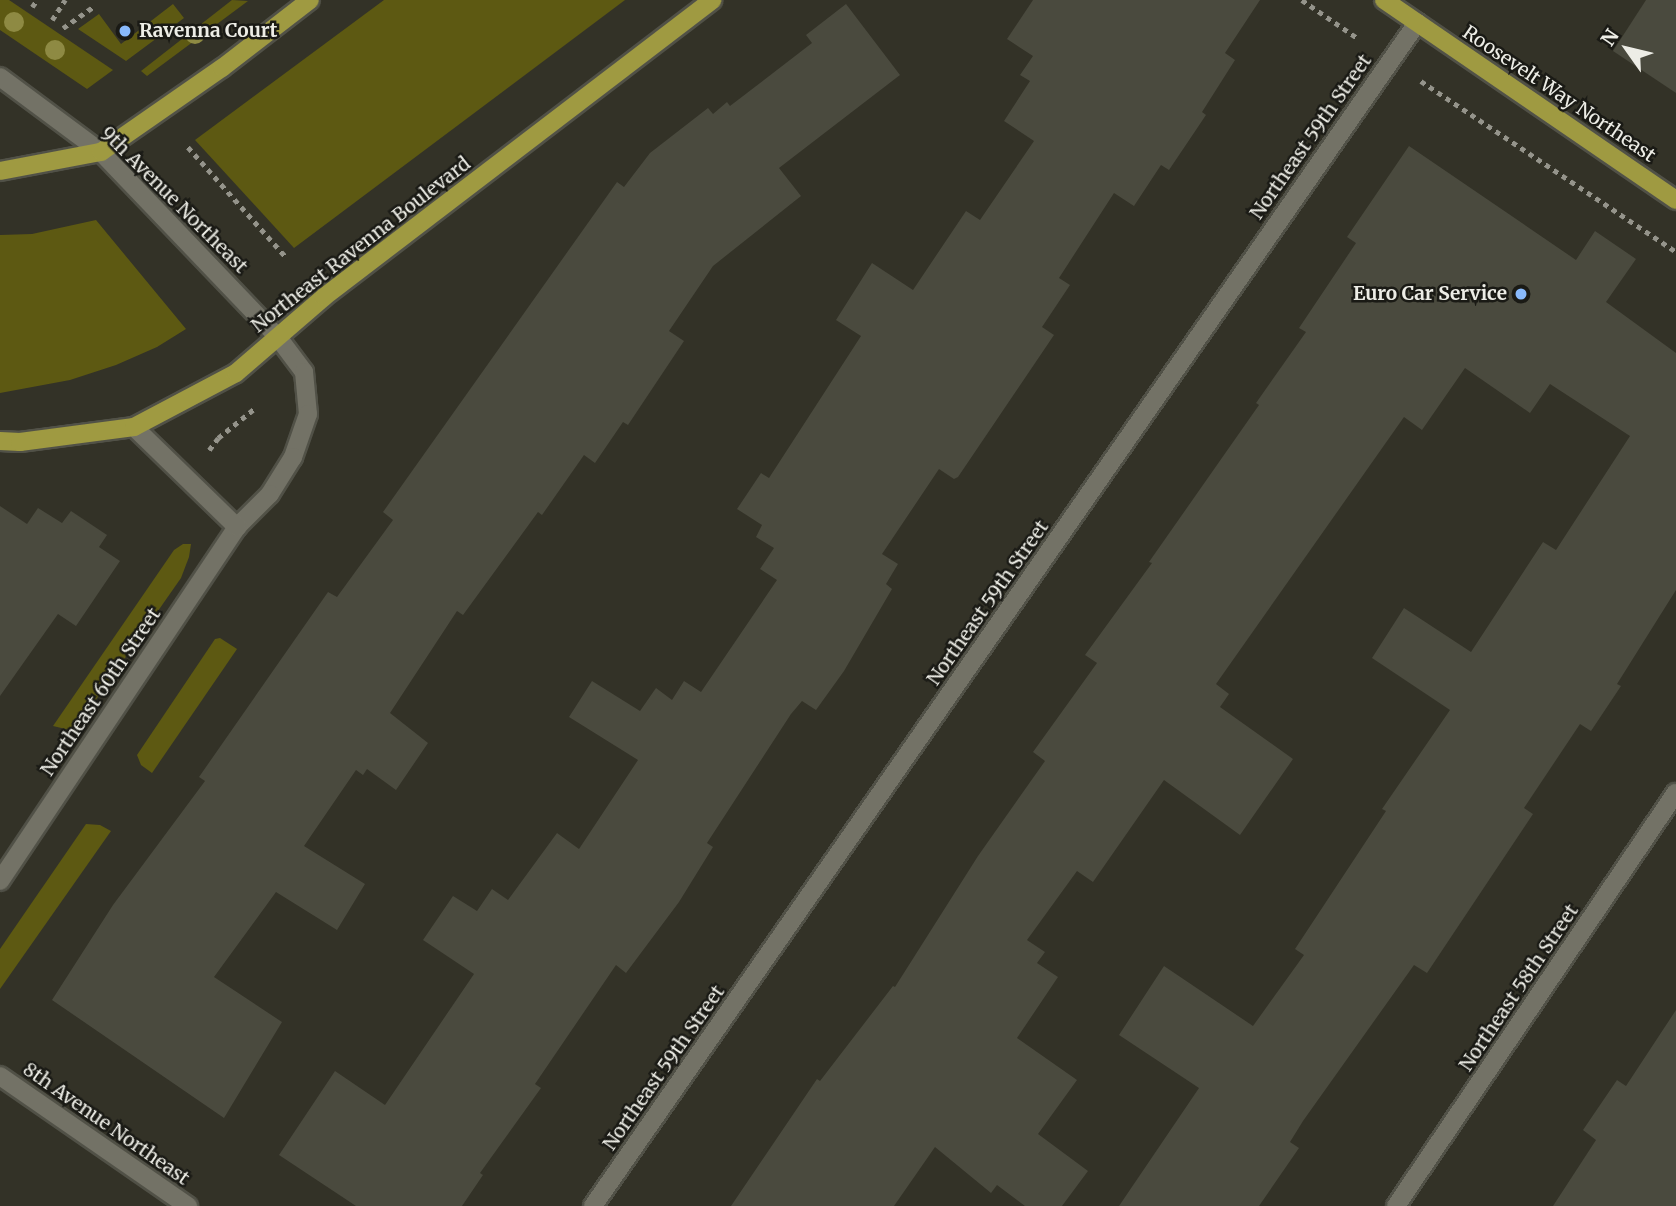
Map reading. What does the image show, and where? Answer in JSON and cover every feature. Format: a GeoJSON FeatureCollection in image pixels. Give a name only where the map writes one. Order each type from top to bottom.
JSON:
{"type":"FeatureCollection","features":[{"type":"Feature","properties":{"kind":"main road"},"geometry":{"type":"LineString","coordinates":[[0,171],[101,152],[222,68],[310,0]]}},
{"type":"Feature","properties":{"kind":"main road","name":"Northeast Ravenna Boulevard"},"geometry":{"type":"LineString","coordinates":[[0,441],[20,442],[134,427],[236,373],[277,336],[712,0]]}},
{"type":"Feature","properties":{"kind":"main road","name":"Roosevelt Way Northeast"},"geometry":{"type":"LineString","coordinates":[[1384,0],[1676,200]]}},
{"type":"Feature","properties":{"kind":"street","name":"Northeast 59th Street"},"geometry":{"type":"LineString","coordinates":[[593,1206],[1417,23]]}},
{"type":"Feature","properties":{"kind":"street","name":"9th Avenue Northeast"},"geometry":{"type":"LineString","coordinates":[[0,77],[101,152],[277,336]]}},
{"type":"Feature","properties":{"kind":"street","name":"Northeast 60th Street"},"geometry":{"type":"LineString","coordinates":[[0,881],[237,527],[270,494],[293,457],[308,414],[304,372],[277,336]]}},
{"type":"Feature","properties":{"kind":"street"},"geometry":{"type":"LineString","coordinates":[[134,427],[237,527]]}},
{"type":"Feature","properties":{"kind":"street","name":"Northeast 58th Street"},"geometry":{"type":"LineString","coordinates":[[1396,1206],[1676,793]]}},
{"type":"Feature","properties":{"kind":"street","name":"8th Avenue Northeast"},"geometry":{"type":"LineString","coordinates":[[0,1076],[188,1206]]}},
{"type":"Feature","properties":{"kind":"path"},"geometry":{"type":"LineString","coordinates":[[32,7],[37,0]]}},
{"type":"Feature","properties":{"kind":"path"},"geometry":{"type":"LineString","coordinates":[[52,20],[65,0]]}},
{"type":"Feature","properties":{"kind":"path"},"geometry":{"type":"LineString","coordinates":[[1302,0],[1676,252]]}},
{"type":"Feature","properties":{"kind":"path"},"geometry":{"type":"LineString","coordinates":[[63,28],[94,6]]}},
{"type":"Feature","properties":{"kind":"path"},"geometry":{"type":"LineString","coordinates":[[188,147],[286,257]]}},
{"type":"Feature","properties":{"kind":"path"},"geometry":{"type":"LineString","coordinates":[[209,451],[218,438],[261,403]]}},
{"type":"Feature","properties":{"kind":"shaded area"},"geometry":{"type":"Polygon","coordinates":[[[0,0],[9,0],[113,70],[87,89],[0,30],[0,0]]]}},
{"type":"Feature","properties":{"kind":"shaded area"},"geometry":{"type":"Polygon","coordinates":[[[232,0],[248,1],[147,76],[141,71],[232,0]]]}},
{"type":"Feature","properties":{"kind":"shaded area"},"geometry":{"type":"Polygon","coordinates":[[[384,0],[625,0],[294,248],[195,140],[384,0]]]}},
{"type":"Feature","properties":{"kind":"shaded area"},"geometry":{"type":"Polygon","coordinates":[[[173,4],[184,18],[126,61],[78,29],[99,14],[121,44],[173,4]]]}},
{"type":"Feature","properties":{"kind":"shaded area"},"geometry":{"type":"Polygon","coordinates":[[[96,220],[186,329],[157,347],[116,365],[70,380],[0,393],[0,235],[32,234],[96,220]]]}},
{"type":"Feature","properties":{"kind":"shaded area"},"geometry":{"type":"Polygon","coordinates":[[[183,544],[191,544],[181,578],[74,731],[53,726],[174,550],[183,544]]]}},
{"type":"Feature","properties":{"kind":"shaded area"},"geometry":{"type":"Polygon","coordinates":[[[220,638],[237,649],[152,773],[141,765],[137,755],[215,639],[220,638]]]}},
{"type":"Feature","properties":{"kind":"shaded area"},"geometry":{"type":"Polygon","coordinates":[[[86,824],[100,825],[111,831],[0,989],[0,949],[86,824]]]}},
{"type":"Feature","properties":{"kind":"building"},"geometry":{"type":"Polygon","coordinates":[[[1033,0],[1260,0],[1225,53],[1235,60],[1202,112],[1206,115],[1169,170],[1161,165],[1134,206],[1114,193],[1059,278],[1070,285],[1042,327],[1054,335],[958,477],[954,479],[939,469],[882,554],[898,564],[886,584],[892,589],[844,671],[816,710],[802,701],[791,714],[707,843],[713,847],[679,902],[626,973],[616,965],[535,1084],[541,1088],[480,1173],[483,1175],[462,1206],[356,1206],[279,1155],[335,1071],[385,1105],[474,974],[423,940],[453,896],[477,911],[492,889],[508,900],[557,833],[579,849],[638,760],[569,717],[592,681],[640,711],[656,688],[672,700],[684,681],[701,692],[777,580],[760,569],[774,548],[756,537],[762,525],[737,509],[761,473],[769,478],[861,336],[836,320],[872,263],[913,290],[966,211],[980,220],[1034,141],[1004,121],[1030,81],[1020,75],[1033,56],[1007,39],[1033,0]]]}},
{"type":"Feature","properties":{"kind":"building"},"geometry":{"type":"Polygon","coordinates":[[[1646,0],[1676,0],[1676,93],[1613,51],[1646,0]]]}},
{"type":"Feature","properties":{"kind":"building"},"geometry":{"type":"Polygon","coordinates":[[[846,4],[900,75],[779,168],[801,196],[713,266],[669,331],[684,341],[628,425],[623,422],[595,463],[584,455],[542,515],[538,512],[463,615],[457,611],[390,713],[428,743],[396,790],[367,769],[363,775],[356,770],[304,846],[365,884],[337,930],[276,892],[214,977],[282,1022],[224,1118],[52,1000],[113,905],[205,781],[199,777],[328,592],[337,597],[393,520],[383,512],[617,182],[624,187],[650,153],[708,108],[713,114],[727,102],[730,106],[812,43],[806,35],[846,4]]]}},
{"type":"Feature","properties":{"kind":"building"},"geometry":{"type":"Polygon","coordinates":[[[1409,146],[1576,260],[1595,231],[1636,259],[1606,302],[1676,353],[1676,590],[1617,684],[1621,686],[1591,731],[1580,724],[1524,808],[1533,814],[1427,973],[1414,965],[1303,1121],[1290,1142],[1299,1148],[1259,1206],[1119,1206],[1199,1088],[1119,1035],[1164,966],[1253,1026],[1304,955],[1295,949],[1386,811],[1382,809],[1450,710],[1372,658],[1404,608],[1471,652],[1543,542],[1556,550],[1630,436],[1550,384],[1530,413],[1465,368],[1422,430],[1404,417],[1216,684],[1229,694],[1220,707],[1293,759],[1240,835],[1164,780],[1093,882],[1077,871],[1027,940],[1045,952],[1037,963],[1058,977],[1017,1038],[1077,1080],[1038,1134],[1088,1171],[1062,1206],[1025,1206],[997,1185],[991,1193],[935,1147],[894,1206],[731,1206],[817,1079],[820,1081],[893,986],[895,987],[978,856],[1045,761],[1033,752],[1097,663],[1085,655],[1152,563],[1149,562],[1259,405],[1256,403],[1306,332],[1299,328],[1356,243],[1347,237],[1409,146]]]}},
{"type":"Feature","properties":{"kind":"building"},"geometry":{"type":"Polygon","coordinates":[[[0,506],[27,524],[38,508],[62,523],[71,511],[107,535],[99,547],[120,561],[76,626],[58,614],[0,696],[0,506]]]}},
{"type":"Feature","properties":{"kind":"building"},"geometry":{"type":"Polygon","coordinates":[[[1676,1010],[1676,1206],[1553,1206],[1596,1140],[1583,1130],[1617,1080],[1626,1086],[1676,1010]]]}},
{"type":"Feature","properties":{"kind":"place","name":"Ravenna Court"},"geometry":{"type":"Point","coordinates":[125,31]}},
{"type":"Feature","properties":{"kind":"place","name":"Euro Car Service"},"geometry":{"type":"Point","coordinates":[1521,294]}}]}
